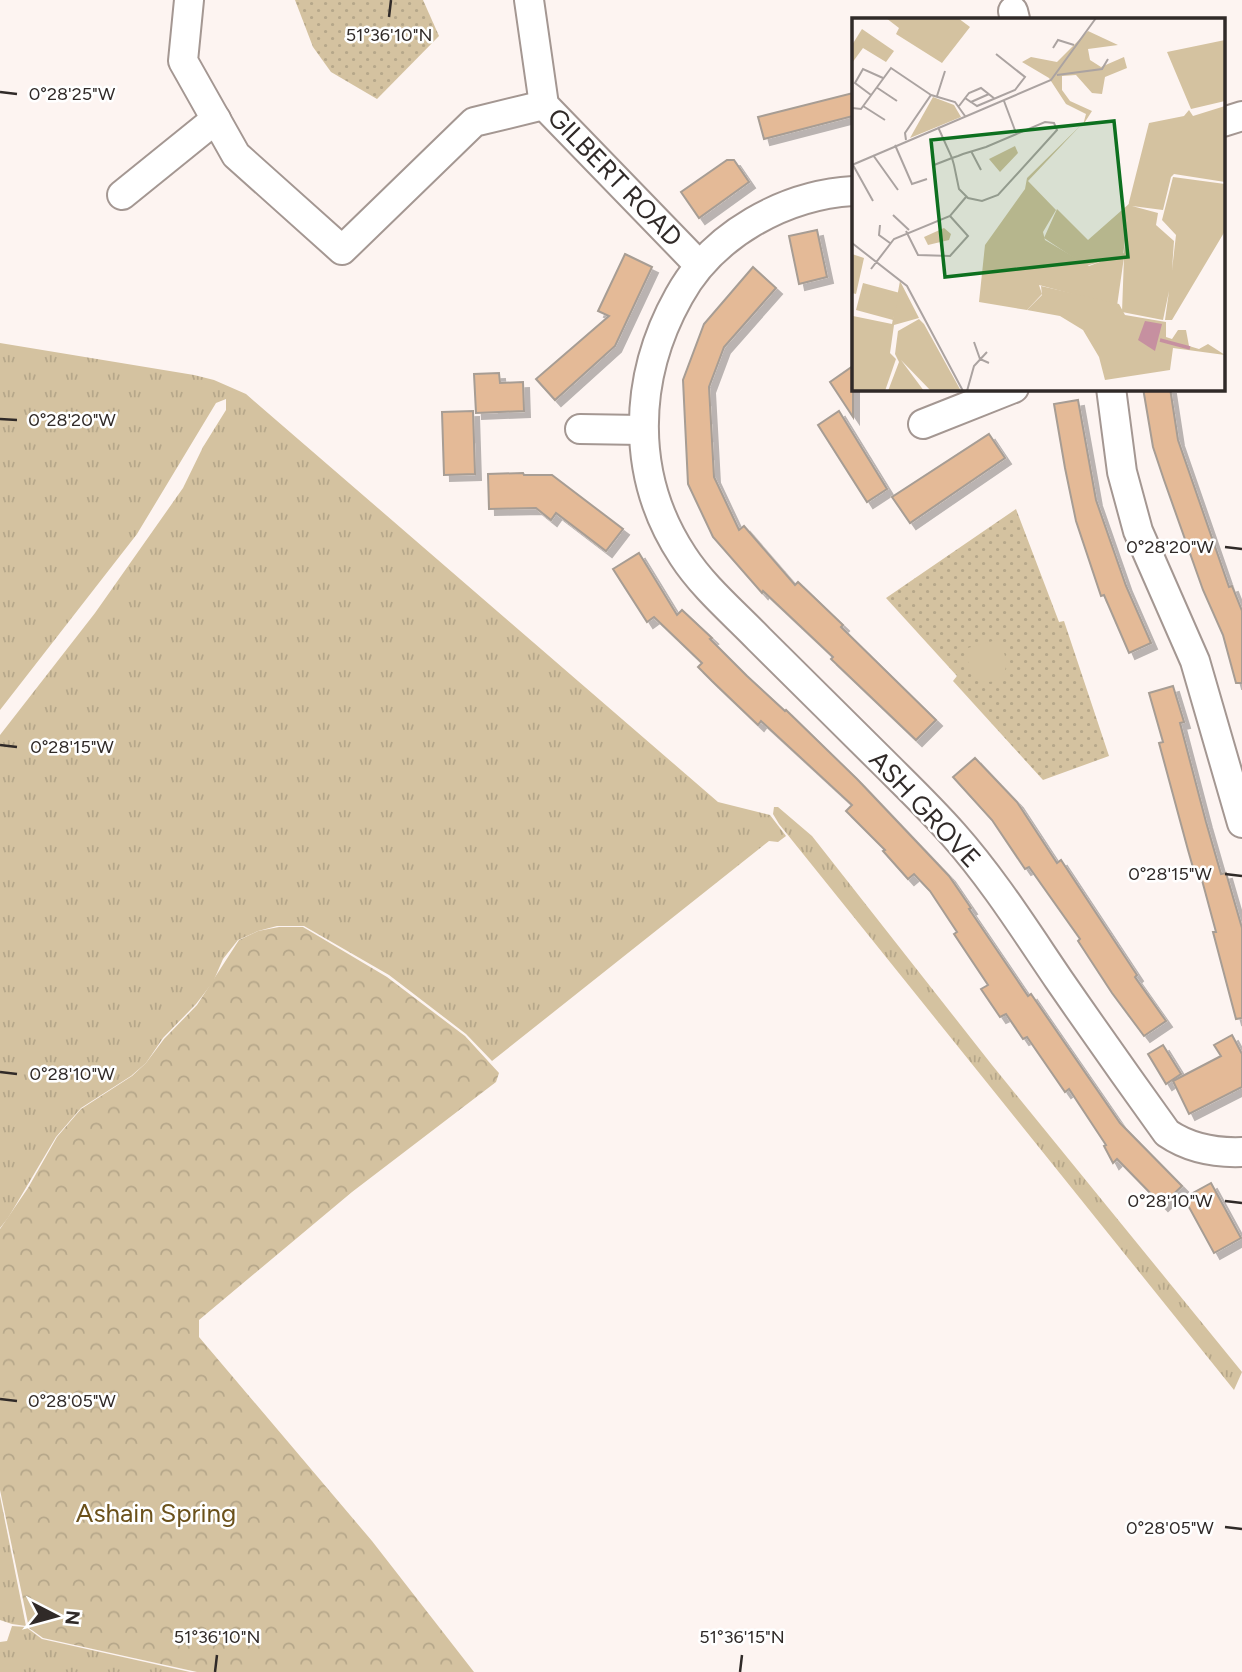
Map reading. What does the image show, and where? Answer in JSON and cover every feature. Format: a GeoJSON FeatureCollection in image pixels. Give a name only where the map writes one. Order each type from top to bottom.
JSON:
{"type":"FeatureCollection","features":[{"type":"Feature","properties":{"kind":"street"},"geometry":{"type":"LineString","coordinates":[[189,0],[183,61],[236,156],[342,250],[474,122],[544,104]]}},
{"type":"Feature","properties":{"kind":"street","name":"GILBERT ROAD"},"geometry":{"type":"LineString","coordinates":[[529,0],[544,104],[699,265]]}},
{"type":"Feature","properties":{"kind":"street"},"geometry":{"type":"LineString","coordinates":[[1224,122],[1242,116]]}},
{"type":"Feature","properties":{"kind":"street"},"geometry":{"type":"LineString","coordinates":[[122,195],[216,120]]}},
{"type":"Feature","properties":{"kind":"street","name":"ASH GROVE"},"geometry":{"type":"LineString","coordinates":[[852,191],[830,192],[781,208],[747,225],[699,265],[672,307],[650,363],[643,403],[642,430],[648,466],[661,512],[683,557],[722,601],[958,839],[992,882],[1167,1133],[1180,1142],[1204,1149],[1242,1152]]}},
{"type":"Feature","properties":{"kind":"street"},"geometry":{"type":"LineString","coordinates":[[923,424],[1009,390]]}},
{"type":"Feature","properties":{"kind":"street"},"geometry":{"type":"LineString","coordinates":[[1111,390],[1122,472],[1138,531],[1195,661],[1236,777],[1242,823]]}},
{"type":"Feature","properties":{"kind":"street"},"geometry":{"type":"LineString","coordinates":[[580,429],[642,430]]}},
{"type":"Feature","properties":{"kind":"green space"},"geometry":{"type":"Polygon","coordinates":[[[295,0],[423,0],[439,36],[377,99],[331,72],[313,47],[295,0]]]}},
{"type":"Feature","properties":{"kind":"green space"},"geometry":{"type":"Polygon","coordinates":[[[0,343],[194,375],[214,380],[246,394],[718,802],[770,815],[786,836],[778,842],[769,841],[492,1061],[466,1034],[389,975],[304,926],[277,926],[238,940],[223,959],[213,982],[163,1038],[146,1063],[131,1076],[81,1108],[56,1137],[0,1228],[0,735],[95,613],[183,488],[203,447],[226,410],[226,399],[216,403],[137,534],[0,710],[0,343]]]}},
{"type":"Feature","properties":{"kind":"green space"},"geometry":{"type":"Polygon","coordinates":[[[1016,509],[1059,622],[1064,621],[1109,756],[1043,780],[953,681],[957,676],[886,598],[1016,509]]]}},
{"type":"Feature","properties":{"kind":"green space"},"geometry":{"type":"Polygon","coordinates":[[[1000,639],[1007,663],[1004,674],[989,682],[973,677],[964,649],[1000,639]]]}},
{"type":"Feature","properties":{"kind":"green space"},"geometry":{"type":"Polygon","coordinates":[[[774,807],[778,807],[812,836],[992,1065],[1242,1372],[1234,1390],[779,824],[773,814],[774,807]]]}},
{"type":"Feature","properties":{"kind":"green space","name":"Ashain Spring"},"geometry":{"type":"Polygon","coordinates":[[[279,927],[303,927],[387,977],[465,1036],[499,1073],[496,1082],[352,1192],[199,1320],[199,1337],[372,1541],[474,1672],[197,1672],[43,1638],[29,1628],[0,1490],[0,1229],[28,1188],[57,1137],[81,1109],[132,1076],[146,1063],[164,1039],[197,1005],[239,940],[258,931],[279,927]]]}},
{"type":"Feature","properties":{"kind":"green space"},"geometry":{"type":"Polygon","coordinates":[[[0,1496],[26,1626],[0,1620],[0,1496]]]}},
{"type":"Feature","properties":{"kind":"green space"},"geometry":{"type":"Polygon","coordinates":[[[12,1626],[26,1627],[42,1639],[190,1672],[0,1672],[0,1642],[7,1641],[12,1626]]]}},
{"type":"Feature","properties":{"kind":"building"},"geometry":{"type":"Polygon","coordinates":[[[852,93],[852,116],[764,139],[758,117],[852,93]]]}},
{"type":"Feature","properties":{"kind":"building"},"geometry":{"type":"Polygon","coordinates":[[[727,160],[734,160],[749,182],[699,218],[681,192],[727,160]]]}},
{"type":"Feature","properties":{"kind":"building"},"geometry":{"type":"Polygon","coordinates":[[[817,230],[827,277],[799,284],[789,236],[817,230]]]}},
{"type":"Feature","properties":{"kind":"building"},"geometry":{"type":"Polygon","coordinates":[[[625,254],[652,267],[615,346],[555,400],[536,379],[609,316],[598,311],[625,254]]]}},
{"type":"Feature","properties":{"kind":"building"},"geometry":{"type":"Polygon","coordinates":[[[753,267],[776,288],[724,347],[709,387],[714,477],[739,530],[744,526],[795,585],[798,582],[843,625],[841,627],[936,720],[916,740],[831,659],[833,657],[763,591],[762,593],[713,537],[688,484],[683,380],[704,324],[753,267]]]}},
{"type":"Feature","properties":{"kind":"building"},"geometry":{"type":"Polygon","coordinates":[[[852,367],[853,417],[830,382],[852,367]]]}},
{"type":"Feature","properties":{"kind":"building"},"geometry":{"type":"Polygon","coordinates":[[[499,373],[500,383],[523,382],[524,411],[476,413],[474,374],[499,373]]]}},
{"type":"Feature","properties":{"kind":"building"},"geometry":{"type":"Polygon","coordinates":[[[1143,390],[1170,390],[1178,440],[1229,587],[1232,586],[1242,611],[1242,683],[1236,683],[1223,635],[1203,590],[1153,447],[1143,390]]]}},
{"type":"Feature","properties":{"kind":"building"},"geometry":{"type":"Polygon","coordinates":[[[1078,400],[1096,500],[1126,586],[1151,643],[1129,653],[1104,595],[1101,596],[1076,521],[1065,468],[1054,404],[1078,400]]]}},
{"type":"Feature","properties":{"kind":"building"},"geometry":{"type":"Polygon","coordinates":[[[473,411],[475,474],[444,475],[442,412],[473,411]]]}},
{"type":"Feature","properties":{"kind":"building"},"geometry":{"type":"Polygon","coordinates":[[[839,411],[887,489],[867,502],[818,425],[839,411]]]}},
{"type":"Feature","properties":{"kind":"building"},"geometry":{"type":"Polygon","coordinates":[[[989,434],[1005,458],[910,523],[892,497],[989,434]]]}},
{"type":"Feature","properties":{"kind":"building"},"geometry":{"type":"Polygon","coordinates":[[[488,474],[552,475],[623,529],[606,551],[556,513],[551,520],[536,508],[489,509],[488,474]]]}},
{"type":"Feature","properties":{"kind":"building"},"geometry":{"type":"Polygon","coordinates":[[[639,553],[677,615],[682,610],[712,638],[710,639],[747,676],[857,779],[949,876],[1028,996],[1031,994],[1120,1123],[1182,1186],[1162,1205],[1117,1159],[1113,1163],[1104,1146],[1106,1145],[1069,1089],[1065,1092],[1027,1037],[1023,1039],[1006,1014],[1000,1017],[981,989],[988,985],[954,934],[957,932],[930,891],[914,874],[908,879],[883,851],[885,850],[846,811],[852,805],[761,721],[758,725],[698,667],[702,663],[654,617],[647,622],[613,569],[639,553]]]}},
{"type":"Feature","properties":{"kind":"building"},"geometry":{"type":"Polygon","coordinates":[[[1173,686],[1184,722],[1180,723],[1206,822],[1221,874],[1226,873],[1242,928],[1242,1018],[1236,1019],[1199,869],[1194,871],[1159,743],[1163,742],[1149,693],[1173,686]]]}},
{"type":"Feature","properties":{"kind":"building"},"geometry":{"type":"Polygon","coordinates":[[[975,758],[1017,802],[1057,863],[1061,860],[1166,1021],[1144,1036],[1112,993],[1078,941],[1080,939],[1029,867],[1025,869],[992,820],[953,777],[975,758]]]}},
{"type":"Feature","properties":{"kind":"building"},"geometry":{"type":"Polygon","coordinates":[[[1232,1035],[1242,1054],[1242,1087],[1189,1114],[1173,1081],[1221,1056],[1214,1045],[1232,1035]]]}},
{"type":"Feature","properties":{"kind":"building"},"geometry":{"type":"Polygon","coordinates":[[[1163,1045],[1181,1074],[1166,1084],[1148,1054],[1163,1045]]]}},
{"type":"Feature","properties":{"kind":"building"},"geometry":{"type":"Polygon","coordinates":[[[1211,1183],[1241,1238],[1214,1253],[1184,1198],[1211,1183]]]}}]}
